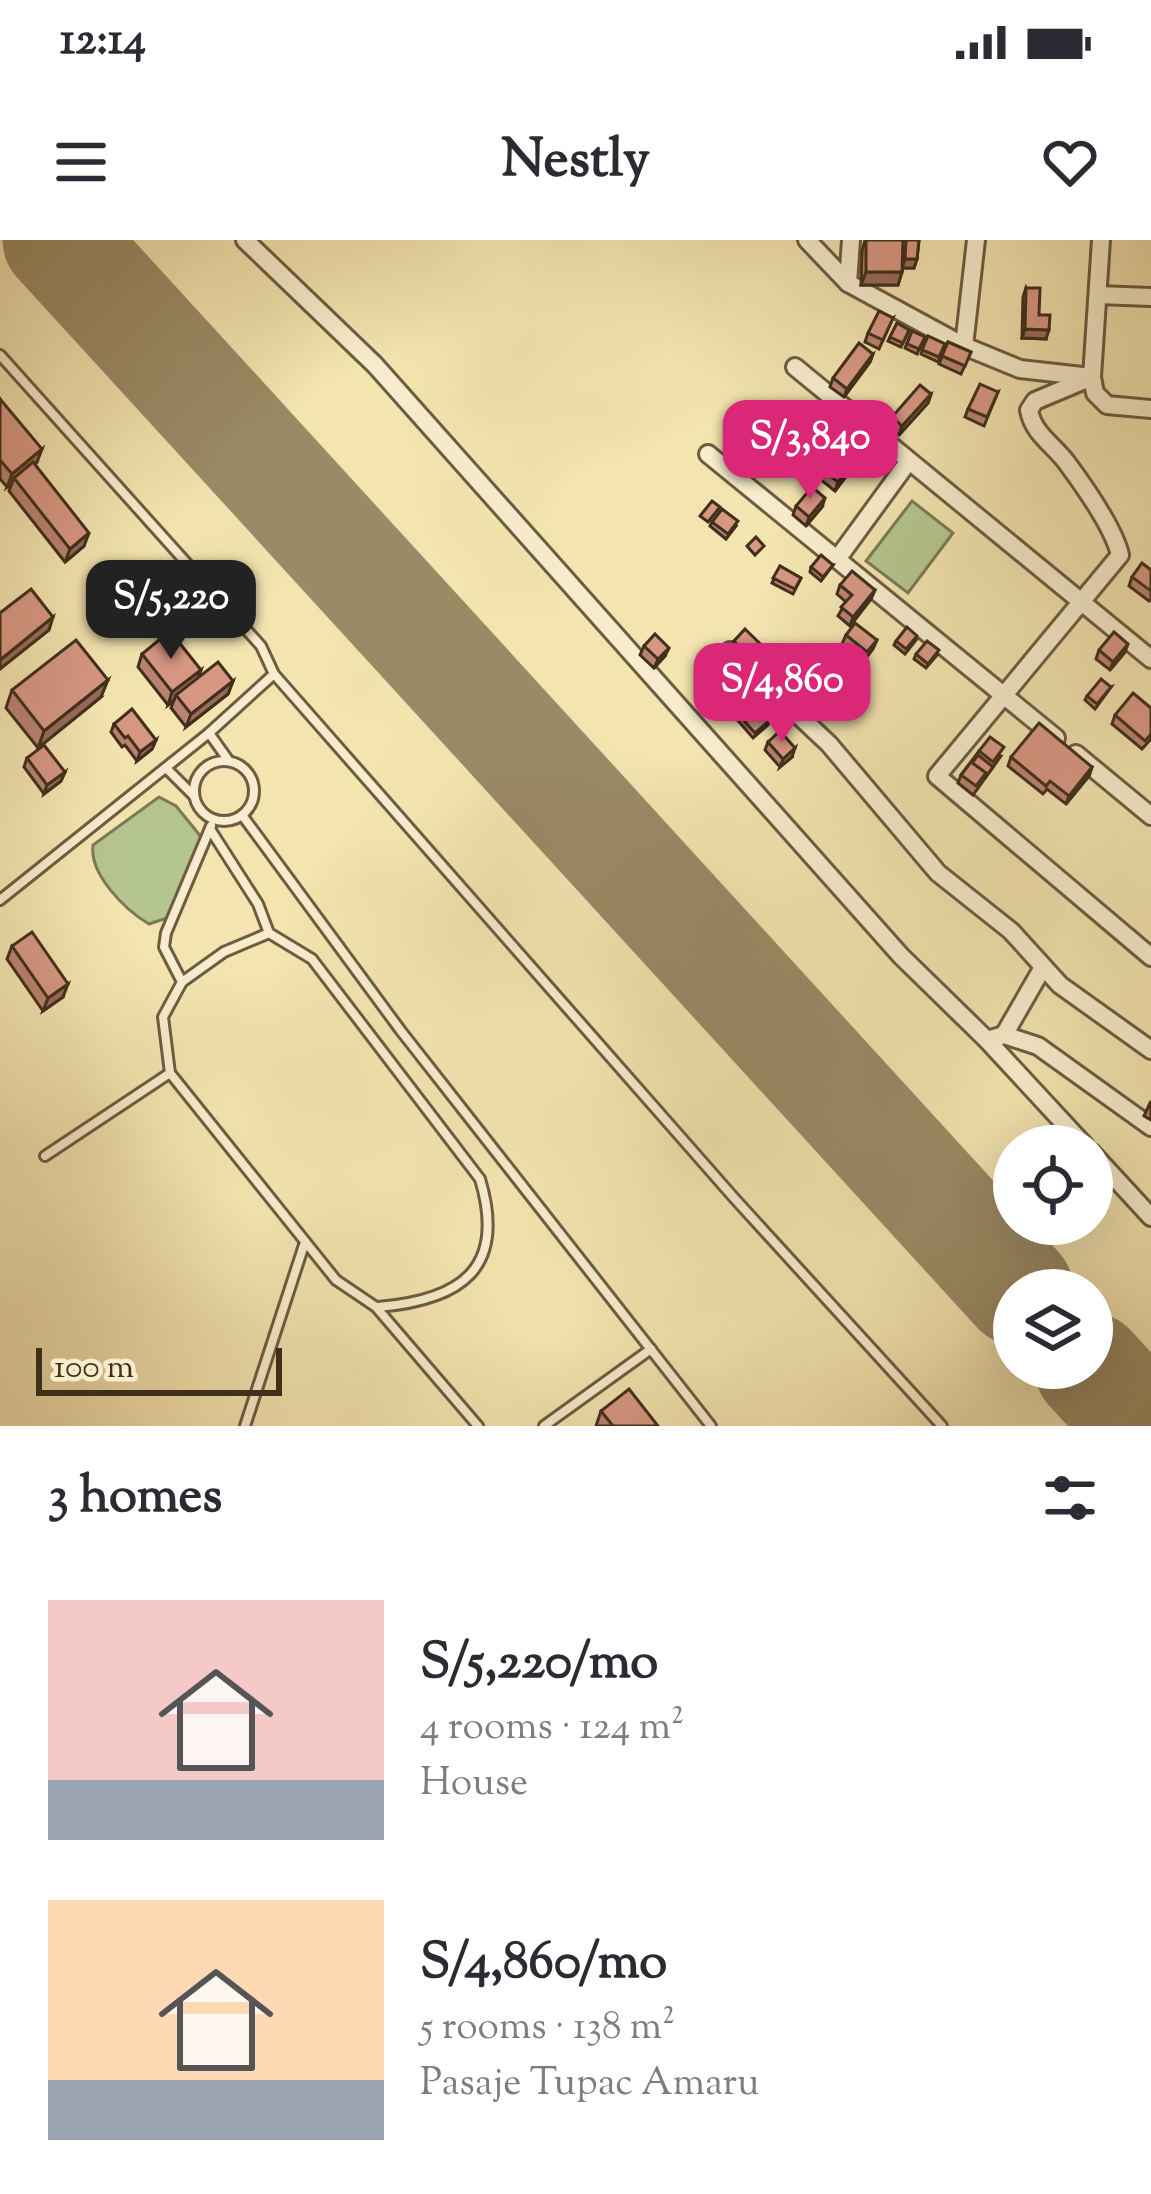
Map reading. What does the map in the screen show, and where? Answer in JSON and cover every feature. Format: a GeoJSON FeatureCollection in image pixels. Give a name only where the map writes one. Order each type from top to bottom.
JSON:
{"type":"FeatureCollection","features":[{"type":"Feature","properties":{"kind":"street"},"geometry":{"type":"LineString","coordinates":[[245,240],[375,365],[796,841],[901,956],[996,1037],[1068,1125]]}},
{"type":"Feature","properties":{"kind":"street"},"geometry":{"type":"LineString","coordinates":[[807,240],[848,283],[964,346],[1020,369],[1092,377]]}},
{"type":"Feature","properties":{"kind":"street"},"geometry":{"type":"LineString","coordinates":[[848,283],[851,240]]}},
{"type":"Feature","properties":{"kind":"street"},"geometry":{"type":"LineString","coordinates":[[964,346],[976,240]]}},
{"type":"Feature","properties":{"kind":"street"},"geometry":{"type":"LineString","coordinates":[[1101,240],[1095,392],[1107,405],[1151,409]]}},
{"type":"Feature","properties":{"kind":"street"},"geometry":{"type":"LineString","coordinates":[[1098,295],[1151,297]]}},
{"type":"Feature","properties":{"kind":"street"},"geometry":{"type":"LineString","coordinates":[[794,367],[1151,659]]}},
{"type":"Feature","properties":{"kind":"street"},"geometry":{"type":"LineString","coordinates":[[1092,377],[1035,401],[1029,410],[1035,429],[1066,460],[1120,555],[937,776],[1150,956]]}},
{"type":"Feature","properties":{"kind":"street"},"geometry":{"type":"LineString","coordinates":[[708,454],[1151,816]]}},
{"type":"Feature","properties":{"kind":"street"},"geometry":{"type":"LineString","coordinates":[[838,558],[908,462]]}},
{"type":"Feature","properties":{"kind":"street"},"geometry":{"type":"LineString","coordinates":[[730,651],[829,744],[938,873],[1011,931],[1042,969],[1151,1050]]}},
{"type":"Feature","properties":{"kind":"street"},"geometry":{"type":"LineString","coordinates":[[996,1037],[1042,969]]}},
{"type":"Feature","properties":{"kind":"street"},"geometry":{"type":"LineString","coordinates":[[996,1037],[1038,1046],[1151,1127]]}},
{"type":"Feature","properties":{"kind":"street"},"geometry":{"type":"LineString","coordinates":[[1113,1176],[1151,1217]]}},
{"type":"Feature","properties":{"kind":"lane"},"geometry":{"type":"LineString","coordinates":[[0,355],[261,646],[274,674],[734,1199],[942,1426]]}},
{"type":"Feature","properties":{"kind":"lane"},"geometry":{"type":"LineString","coordinates":[[0,900],[209,733],[274,674]]}},
{"type":"Feature","properties":{"kind":"lane"},"geometry":{"type":"LineString","coordinates":[[209,733],[229,761]]}},
{"type":"Feature","properties":{"kind":"lane"},"geometry":{"type":"LineString","coordinates":[[195,797],[195,787],[210,764],[239,764],[252,779],[254,799],[242,815],[212,825]]}},
{"type":"Feature","properties":{"kind":"lane"},"geometry":{"type":"LineString","coordinates":[[166,768],[195,797],[258,904],[269,933],[312,959],[480,1179],[489,1207],[484,1249],[466,1281],[441,1298],[376,1307]]}},
{"type":"Feature","properties":{"kind":"lane"},"geometry":{"type":"LineString","coordinates":[[242,815],[401,1031],[711,1426]]}},
{"type":"Feature","properties":{"kind":"lane"},"geometry":{"type":"LineString","coordinates":[[182,982],[164,947],[166,933],[212,825]]}},
{"type":"Feature","properties":{"kind":"lane"},"geometry":{"type":"LineString","coordinates":[[269,933],[224,952],[182,982],[163,1017],[170,1073],[336,1280],[376,1307],[478,1426]]}},
{"type":"Feature","properties":{"kind":"lane"},"geometry":{"type":"LineString","coordinates":[[45,1156],[170,1073]]}},
{"type":"Feature","properties":{"kind":"lane"},"geometry":{"type":"LineString","coordinates":[[244,1426],[305,1244]]}},
{"type":"Feature","properties":{"kind":"lane"},"geometry":{"type":"LineString","coordinates":[[544,1426],[651,1349]]}},
{"type":"Feature","properties":{"kind":"green space"},"geometry":{"type":"Polygon","coordinates":[[[912,501],[953,533],[908,593],[866,561],[912,501]]]}},
{"type":"Feature","properties":{"kind":"green space"},"geometry":{"type":"Polygon","coordinates":[[[159,797],[176,806],[202,838],[167,918],[149,924],[103,879],[93,845],[159,797]]]}},
{"type":"Feature","properties":{"kind":"building"},"geometry":{"type":"Polygon","coordinates":[[[866,240],[903,240],[902,272],[866,272],[866,240]]]}},
{"type":"Feature","properties":{"kind":"building"},"geometry":{"type":"Polygon","coordinates":[[[906,240],[919,240],[917,259],[905,259],[906,240]]]}},
{"type":"Feature","properties":{"kind":"building"},"geometry":{"type":"Polygon","coordinates":[[[1026,288],[1040,288],[1039,315],[1050,315],[1049,330],[1025,329],[1026,288]]]}},
{"type":"Feature","properties":{"kind":"building"},"geometry":{"type":"Polygon","coordinates":[[[879,311],[893,318],[883,340],[868,333],[879,311]]]}},
{"type":"Feature","properties":{"kind":"building"},"geometry":{"type":"Polygon","coordinates":[[[897,323],[909,330],[903,343],[890,337],[897,323]]]}},
{"type":"Feature","properties":{"kind":"building"},"geometry":{"type":"Polygon","coordinates":[[[912,331],[925,337],[919,349],[907,344],[912,331]]]}},
{"type":"Feature","properties":{"kind":"building"},"geometry":{"type":"Polygon","coordinates":[[[928,336],[945,344],[939,357],[922,350],[928,336]]]}},
{"type":"Feature","properties":{"kind":"building"},"geometry":{"type":"Polygon","coordinates":[[[948,342],[971,352],[965,366],[942,356],[948,342]]]}},
{"type":"Feature","properties":{"kind":"building"},"geometry":{"type":"Polygon","coordinates":[[[859,343],[873,354],[847,389],[833,378],[859,343]]]}},
{"type":"Feature","properties":{"kind":"building"},"geometry":{"type":"Polygon","coordinates":[[[980,384],[998,392],[987,417],[968,409],[980,384]]]}},
{"type":"Feature","properties":{"kind":"building"},"geometry":{"type":"Polygon","coordinates":[[[920,385],[931,394],[902,426],[892,417],[920,385]]]}},
{"type":"Feature","properties":{"kind":"building"},"geometry":{"type":"Polygon","coordinates":[[[0,399],[42,449],[12,474],[0,460],[0,399]]]}},
{"type":"Feature","properties":{"kind":"building"},"geometry":{"type":"Polygon","coordinates":[[[842,446],[856,458],[838,482],[823,471],[842,446]]]}},
{"type":"Feature","properties":{"kind":"building"},"geometry":{"type":"Polygon","coordinates":[[[33,462],[89,533],[70,549],[14,478],[33,462]]]}},
{"type":"Feature","properties":{"kind":"building"},"geometry":{"type":"Polygon","coordinates":[[[812,487],[825,498],[809,517],[796,506],[812,487]]]}},
{"type":"Feature","properties":{"kind":"building"},"geometry":{"type":"Polygon","coordinates":[[[712,501],[720,507],[708,522],[700,516],[712,501]]]}},
{"type":"Feature","properties":{"kind":"building"},"geometry":{"type":"Polygon","coordinates":[[[722,509],[738,521],[728,534],[712,522],[722,509]]]}},
{"type":"Feature","properties":{"kind":"building"},"geometry":{"type":"Polygon","coordinates":[[[756,537],[764,546],[755,555],[747,546],[756,537]]]}},
{"type":"Feature","properties":{"kind":"building"},"geometry":{"type":"Polygon","coordinates":[[[821,555],[833,565],[823,577],[811,567],[821,555]]]}},
{"type":"Feature","properties":{"kind":"building"},"geometry":{"type":"Polygon","coordinates":[[[1142,563],[1151,570],[1151,591],[1132,577],[1142,563]]]}},
{"type":"Feature","properties":{"kind":"building"},"geometry":{"type":"Polygon","coordinates":[[[780,566],[801,578],[795,589],[773,578],[780,566]]]}},
{"type":"Feature","properties":{"kind":"building"},"geometry":{"type":"Polygon","coordinates":[[[126,571],[142,592],[109,618],[93,598],[126,571]]]}},
{"type":"Feature","properties":{"kind":"building"},"geometry":{"type":"Polygon","coordinates":[[[852,571],[875,590],[853,617],[841,607],[852,595],[840,585],[852,571]]]}},
{"type":"Feature","properties":{"kind":"building"},"geometry":{"type":"Polygon","coordinates":[[[31,589],[53,617],[0,660],[0,613],[31,589]]]}},
{"type":"Feature","properties":{"kind":"building"},"geometry":{"type":"Polygon","coordinates":[[[855,623],[877,640],[867,652],[846,635],[855,623]]]}},
{"type":"Feature","properties":{"kind":"building"},"geometry":{"type":"Polygon","coordinates":[[[907,627],[917,636],[906,649],[896,641],[907,627]]]}},
{"type":"Feature","properties":{"kind":"building"},"geometry":{"type":"Polygon","coordinates":[[[745,629],[781,664],[770,676],[734,641],[745,629]]]}},
{"type":"Feature","properties":{"kind":"building"},"geometry":{"type":"Polygon","coordinates":[[[170,631],[201,670],[172,692],[142,654],[170,631]]]}},
{"type":"Feature","properties":{"kind":"building"},"geometry":{"type":"Polygon","coordinates":[[[1114,632],[1128,644],[1113,662],[1099,650],[1114,632]]]}},
{"type":"Feature","properties":{"kind":"building"},"geometry":{"type":"Polygon","coordinates":[[[655,634],[669,648],[658,659],[644,646],[655,634]]]}},
{"type":"Feature","properties":{"kind":"building"},"geometry":{"type":"Polygon","coordinates":[[[76,640],[108,680],[44,731],[12,690],[76,640]]]}},
{"type":"Feature","properties":{"kind":"building"},"geometry":{"type":"Polygon","coordinates":[[[927,641],[939,650],[928,664],[916,654],[927,641]]]}},
{"type":"Feature","properties":{"kind":"building"},"geometry":{"type":"Polygon","coordinates":[[[218,662],[233,681],[191,714],[176,695],[218,662]]]}},
{"type":"Feature","properties":{"kind":"building"},"geometry":{"type":"Polygon","coordinates":[[[721,667],[761,705],[747,717],[710,676],[721,667]]]}},
{"type":"Feature","properties":{"kind":"building"},"geometry":{"type":"Polygon","coordinates":[[[1101,679],[1111,687],[1097,704],[1087,696],[1101,679]]]}},
{"type":"Feature","properties":{"kind":"building"},"geometry":{"type":"Polygon","coordinates":[[[1133,693],[1151,708],[1151,734],[1145,741],[1115,715],[1133,693]]]}},
{"type":"Feature","properties":{"kind":"building"},"geometry":{"type":"Polygon","coordinates":[[[132,709],[156,740],[140,752],[114,724],[132,709]]]}},
{"type":"Feature","properties":{"kind":"building"},"geometry":{"type":"Polygon","coordinates":[[[759,709],[769,721],[755,733],[745,722],[759,709]]]}},
{"type":"Feature","properties":{"kind":"building"},"geometry":{"type":"Polygon","coordinates":[[[1039,723],[1092,767],[1069,796],[1050,781],[1046,786],[1011,757],[1039,723]]]}},
{"type":"Feature","properties":{"kind":"building"},"geometry":{"type":"Polygon","coordinates":[[[780,731],[795,748],[783,759],[768,742],[780,731]]]}},
{"type":"Feature","properties":{"kind":"building"},"geometry":{"type":"Polygon","coordinates":[[[990,737],[1004,747],[993,762],[979,751],[990,737]]]}},
{"type":"Feature","properties":{"kind":"building"},"geometry":{"type":"Polygon","coordinates":[[[44,745],[65,772],[47,785],[27,758],[44,745]]]}},
{"type":"Feature","properties":{"kind":"building"},"geometry":{"type":"Polygon","coordinates":[[[978,755],[993,767],[985,778],[986,773],[972,763],[978,755]]]}},
{"type":"Feature","properties":{"kind":"building"},"geometry":{"type":"Polygon","coordinates":[[[971,762],[986,773],[976,786],[961,775],[971,762]]]}},
{"type":"Feature","properties":{"kind":"building"},"geometry":{"type":"Polygon","coordinates":[[[32,932],[68,984],[48,998],[12,946],[32,932]]]}},
{"type":"Feature","properties":{"kind":"building"},"geometry":{"type":"Polygon","coordinates":[[[629,1389],[658,1426],[613,1426],[601,1411],[629,1389]]]}},
{"type":"Feature","properties":{"kind":"runway"},"geometry":{"type":"LineString","coordinates":[[58,240],[999,1269]]}},
{"type":"Feature","properties":{"kind":"runway"},"geometry":{"type":"LineString","coordinates":[[1109,1389],[1143,1426]]}}]}
